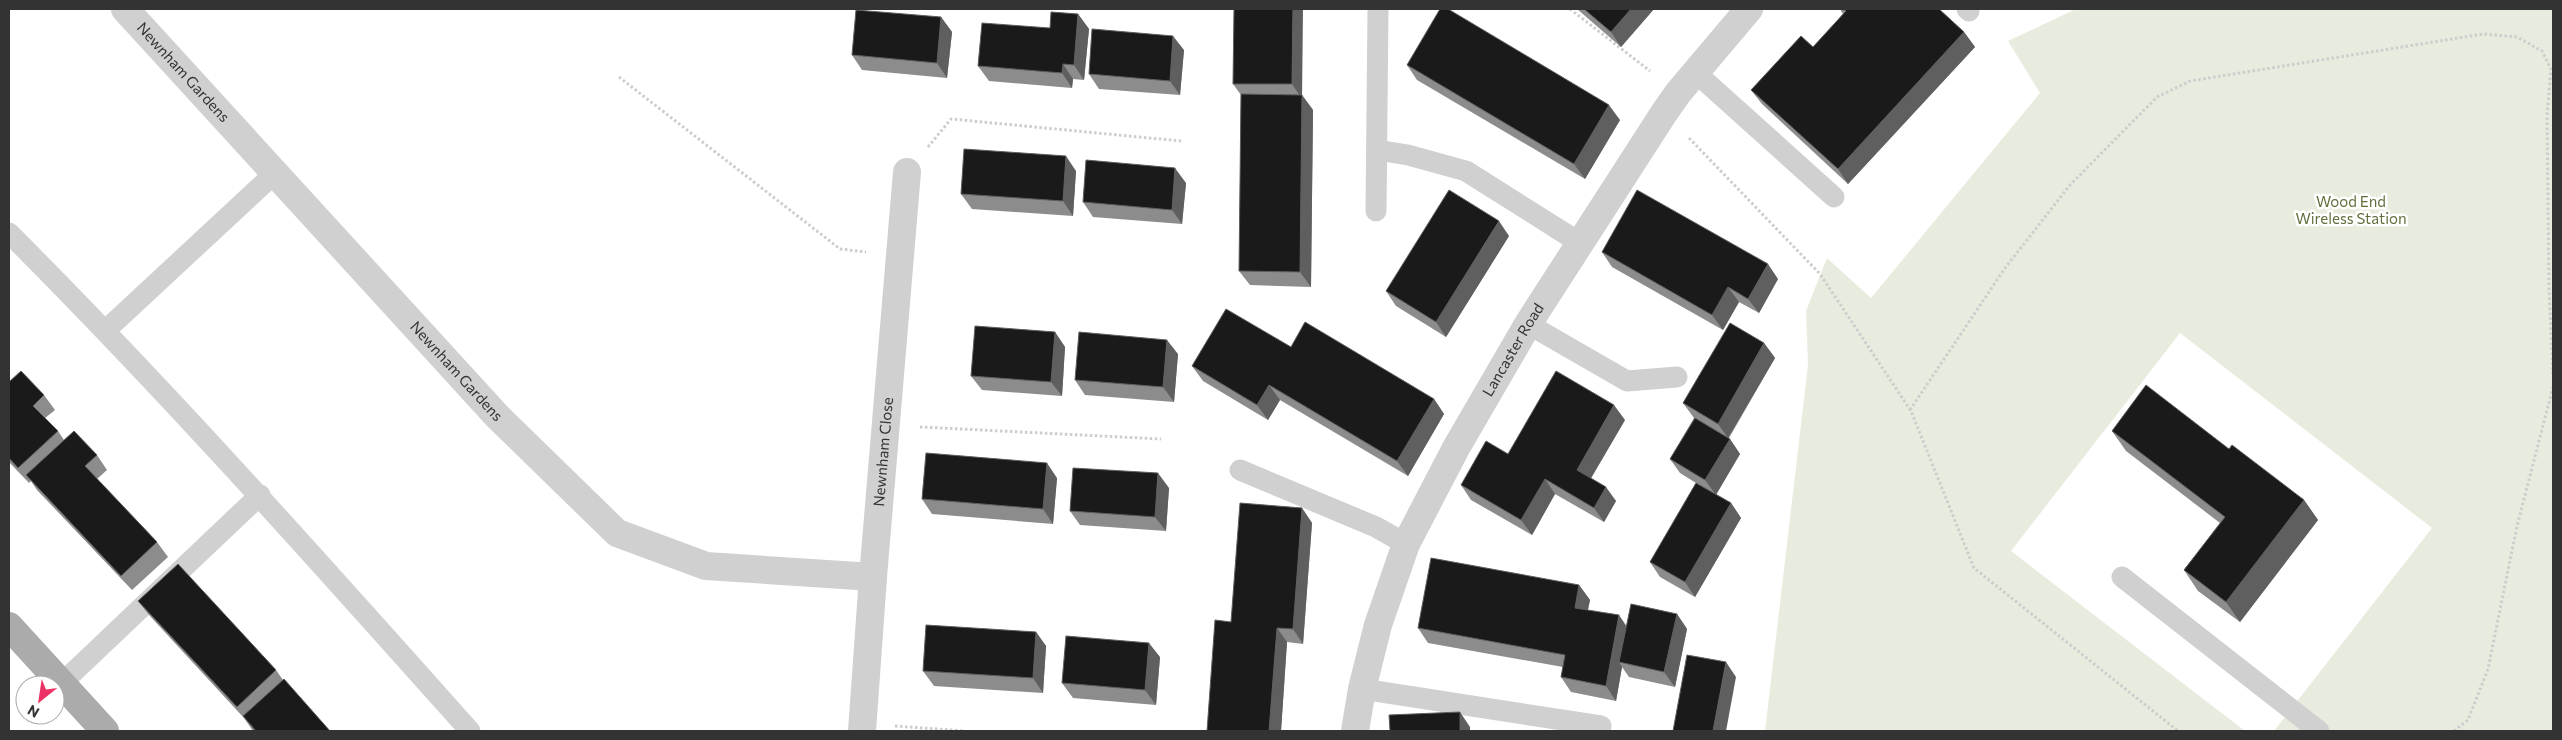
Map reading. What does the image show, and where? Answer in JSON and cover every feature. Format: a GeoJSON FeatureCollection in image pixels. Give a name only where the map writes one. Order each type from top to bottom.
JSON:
{"type":"FeatureCollection","features":[{"type":"Feature","properties":{"kind":"main road"},"geometry":{"type":"LineString","coordinates":[[9,626],[55,675]]}},
{"type":"Feature","properties":{"kind":"main road"},"geometry":{"type":"LineString","coordinates":[[65,686],[105,731]]}},
{"type":"Feature","properties":{"kind":"street","name":"Newnham Gardens"},"geometry":{"type":"LineString","coordinates":[[126,9],[497,416],[617,533],[706,566],[873,578]]}},
{"type":"Feature","properties":{"kind":"street","name":"Lancaster Road"},"geometry":{"type":"LineString","coordinates":[[1355,731],[1362,689],[1378,625],[1406,544],[1456,448],[1528,324],[1664,113],[1695,72],[1750,9]]}},
{"type":"Feature","properties":{"kind":"street","name":"Newnham Close"},"geometry":{"type":"LineString","coordinates":[[862,728],[907,172]]}},
{"type":"Feature","properties":{"kind":"lane"},"geometry":{"type":"LineString","coordinates":[[1376,211],[1378,9]]}},
{"type":"Feature","properties":{"kind":"lane"},"geometry":{"type":"LineString","coordinates":[[1695,72],[1834,198]]}},
{"type":"Feature","properties":{"kind":"lane"},"geometry":{"type":"LineString","coordinates":[[1377,150],[1408,155],[1466,171],[1580,243]]}},
{"type":"Feature","properties":{"kind":"lane"},"geometry":{"type":"LineString","coordinates":[[106,330],[275,173]]}},
{"type":"Feature","properties":{"kind":"lane"},"geometry":{"type":"LineString","coordinates":[[9,233],[106,330],[260,495],[470,731]]}},
{"type":"Feature","properties":{"kind":"lane"},"geometry":{"type":"LineString","coordinates":[[1528,324],[1627,381],[1677,377]]}},
{"type":"Feature","properties":{"kind":"lane"},"geometry":{"type":"LineString","coordinates":[[1240,470],[1376,527],[1406,544]]}},
{"type":"Feature","properties":{"kind":"lane"},"geometry":{"type":"LineString","coordinates":[[65,680],[260,495]]}},
{"type":"Feature","properties":{"kind":"lane"},"geometry":{"type":"LineString","coordinates":[[2122,577],[2319,731]]}},
{"type":"Feature","properties":{"kind":"lane"},"geometry":{"type":"LineString","coordinates":[[1362,689],[1601,726],[1600,731]]}},
{"type":"Feature","properties":{"kind":"path"},"geometry":{"type":"LineString","coordinates":[[1570,9],[1632,57]]}},
{"type":"Feature","properties":{"kind":"path"},"geometry":{"type":"LineString","coordinates":[[1910,410],[2005,268],[2070,185],[2156,97],[2190,81],[2482,34],[2517,37],[2542,51],[2551,69],[2547,116],[2549,288],[2553,374]]}},
{"type":"Feature","properties":{"kind":"path"},"geometry":{"type":"LineString","coordinates":[[619,77],[840,249],[900,257]]}},
{"type":"Feature","properties":{"kind":"path"},"geometry":{"type":"LineString","coordinates":[[1664,113],[1820,274],[1910,410],[1974,568],[2178,731]]}},
{"type":"Feature","properties":{"kind":"path"},"geometry":{"type":"LineString","coordinates":[[907,172],[951,120],[1180,141]]}},
{"type":"Feature","properties":{"kind":"path"},"geometry":{"type":"LineString","coordinates":[[2454,731],[2468,720],[2488,668],[2517,526],[2553,387]]}},
{"type":"Feature","properties":{"kind":"path"},"geometry":{"type":"LineString","coordinates":[[886,426],[1162,439]]}},
{"type":"Feature","properties":{"kind":"path"},"geometry":{"type":"LineString","coordinates":[[862,728],[965,731]]}},
{"type":"Feature","properties":{"kind":"green space","name":"Wood End Wireless Station"},"geometry":{"type":"Polygon","coordinates":[[[2076,9],[2553,9],[2553,731],[2274,731],[2432,528],[2180,333],[2011,551],[2245,731],[1765,731],[1808,365],[1806,311],[1827,258],[1871,298],[2040,93],[2008,41],[2076,9]]]}},
{"type":"Feature","properties":{"kind":"building"},"geometry":{"type":"Polygon","coordinates":[[[1234,9],[1293,9],[1292,84],[1233,84],[1234,9]]]}},
{"type":"Feature","properties":{"kind":"building"},"geometry":{"type":"Polygon","coordinates":[[[1440,9],[1448,9],[1609,105],[1574,164],[1407,65],[1440,9]]]}},
{"type":"Feature","properties":{"kind":"building"},"geometry":{"type":"Polygon","coordinates":[[[1584,9],[1631,9],[1611,32],[1584,9]]]}},
{"type":"Feature","properties":{"kind":"building"},"geometry":{"type":"Polygon","coordinates":[[[1843,9],[1939,9],[1964,32],[1838,169],[1751,90],[1801,36],[1813,47],[1846,11],[1843,9]]]}},
{"type":"Feature","properties":{"kind":"building"},"geometry":{"type":"Polygon","coordinates":[[[856,10],[941,17],[937,63],[852,55],[856,10]]]}},
{"type":"Feature","properties":{"kind":"building"},"geometry":{"type":"Polygon","coordinates":[[[1051,12],[1078,14],[1074,65],[1063,64],[1062,73],[978,66],[982,23],[1050,28],[1051,12]]]}},
{"type":"Feature","properties":{"kind":"building"},"geometry":{"type":"Polygon","coordinates":[[[1092,29],[1173,36],[1170,81],[1089,74],[1092,29]]]}},
{"type":"Feature","properties":{"kind":"building"},"geometry":{"type":"Polygon","coordinates":[[[1241,94],[1302,95],[1300,272],[1239,271],[1241,94]]]}},
{"type":"Feature","properties":{"kind":"building"},"geometry":{"type":"Polygon","coordinates":[[[964,149],[1066,156],[1063,201],[961,194],[964,149]]]}},
{"type":"Feature","properties":{"kind":"building"},"geometry":{"type":"Polygon","coordinates":[[[1086,160],[1175,168],[1172,210],[1083,202],[1086,160]]]}},
{"type":"Feature","properties":{"kind":"building"},"geometry":{"type":"Polygon","coordinates":[[[1449,190],[1499,221],[1436,322],[1386,291],[1449,190]]]}},
{"type":"Feature","properties":{"kind":"building"},"geometry":{"type":"Polygon","coordinates":[[[1637,190],[1768,264],[1748,299],[1728,287],[1712,315],[1602,252],[1637,190]]]}},
{"type":"Feature","properties":{"kind":"building"},"geometry":{"type":"Polygon","coordinates":[[[1226,309],[1291,347],[1305,322],[1434,399],[1397,461],[1269,385],[1257,405],[1192,366],[1226,309]]]}},
{"type":"Feature","properties":{"kind":"building"},"geometry":{"type":"Polygon","coordinates":[[[1730,323],[1764,343],[1718,424],[1683,403],[1730,323]]]}},
{"type":"Feature","properties":{"kind":"building"},"geometry":{"type":"Polygon","coordinates":[[[975,326],[1055,332],[1051,382],[971,376],[975,326]]]}},
{"type":"Feature","properties":{"kind":"building"},"geometry":{"type":"Polygon","coordinates":[[[1079,332],[1167,340],[1163,387],[1075,380],[1079,332]]]}},
{"type":"Feature","properties":{"kind":"building"},"geometry":{"type":"Polygon","coordinates":[[[21,371],[44,395],[33,406],[58,431],[18,468],[9,458],[9,382],[21,371]]]}},
{"type":"Feature","properties":{"kind":"building"},"geometry":{"type":"Polygon","coordinates":[[[1556,371],[1614,405],[1577,470],[1606,487],[1594,508],[1545,479],[1521,520],[1461,485],[1486,441],[1508,454],[1556,371]]]}},
{"type":"Feature","properties":{"kind":"building"},"geometry":{"type":"Polygon","coordinates":[[[2146,385],[2229,449],[2232,445],[2304,500],[2226,602],[2184,570],[2225,517],[2112,431],[2146,385]]]}},
{"type":"Feature","properties":{"kind":"building"},"geometry":{"type":"Polygon","coordinates":[[[1695,418],[1730,439],[1705,480],[1670,459],[1695,418]]]}},
{"type":"Feature","properties":{"kind":"building"},"geometry":{"type":"Polygon","coordinates":[[[74,431],[97,455],[85,466],[157,542],[121,576],[26,475],[74,431]]]}},
{"type":"Feature","properties":{"kind":"building"},"geometry":{"type":"Polygon","coordinates":[[[926,453],[1047,463],[1043,509],[922,499],[926,453]]]}},
{"type":"Feature","properties":{"kind":"building"},"geometry":{"type":"Polygon","coordinates":[[[1073,468],[1158,473],[1155,517],[1070,511],[1073,468]]]}},
{"type":"Feature","properties":{"kind":"building"},"geometry":{"type":"Polygon","coordinates":[[[1696,483],[1731,503],[1685,582],[1650,562],[1696,483]]]}},
{"type":"Feature","properties":{"kind":"building"},"geometry":{"type":"Polygon","coordinates":[[[1240,503],[1302,508],[1293,629],[1277,628],[1269,731],[1207,731],[1215,620],[1231,622],[1240,503]]]}},
{"type":"Feature","properties":{"kind":"building"},"geometry":{"type":"Polygon","coordinates":[[[1431,558],[1579,585],[1575,608],[1619,615],[1606,686],[1561,677],[1565,655],[1418,628],[1431,558]]]}},
{"type":"Feature","properties":{"kind":"building"},"geometry":{"type":"Polygon","coordinates":[[[178,564],[276,670],[237,707],[138,601],[178,564]]]}},
{"type":"Feature","properties":{"kind":"building"},"geometry":{"type":"Polygon","coordinates":[[[1631,604],[1677,614],[1664,672],[1619,662],[1631,604]]]}},
{"type":"Feature","properties":{"kind":"building"},"geometry":{"type":"Polygon","coordinates":[[[926,625],[1036,632],[1033,678],[923,671],[926,625]]]}},
{"type":"Feature","properties":{"kind":"building"},"geometry":{"type":"Polygon","coordinates":[[[1066,636],[1149,643],[1145,690],[1062,683],[1066,636]]]}},
{"type":"Feature","properties":{"kind":"building"},"geometry":{"type":"Polygon","coordinates":[[[1687,655],[1726,662],[1713,731],[1673,731],[1687,655]]]}},
{"type":"Feature","properties":{"kind":"building"},"geometry":{"type":"Polygon","coordinates":[[[284,679],[330,731],[256,731],[243,716],[284,679]]]}},
{"type":"Feature","properties":{"kind":"building"},"geometry":{"type":"Polygon","coordinates":[[[1460,712],[1460,731],[1390,731],[1389,715],[1460,712]]]}}]}
